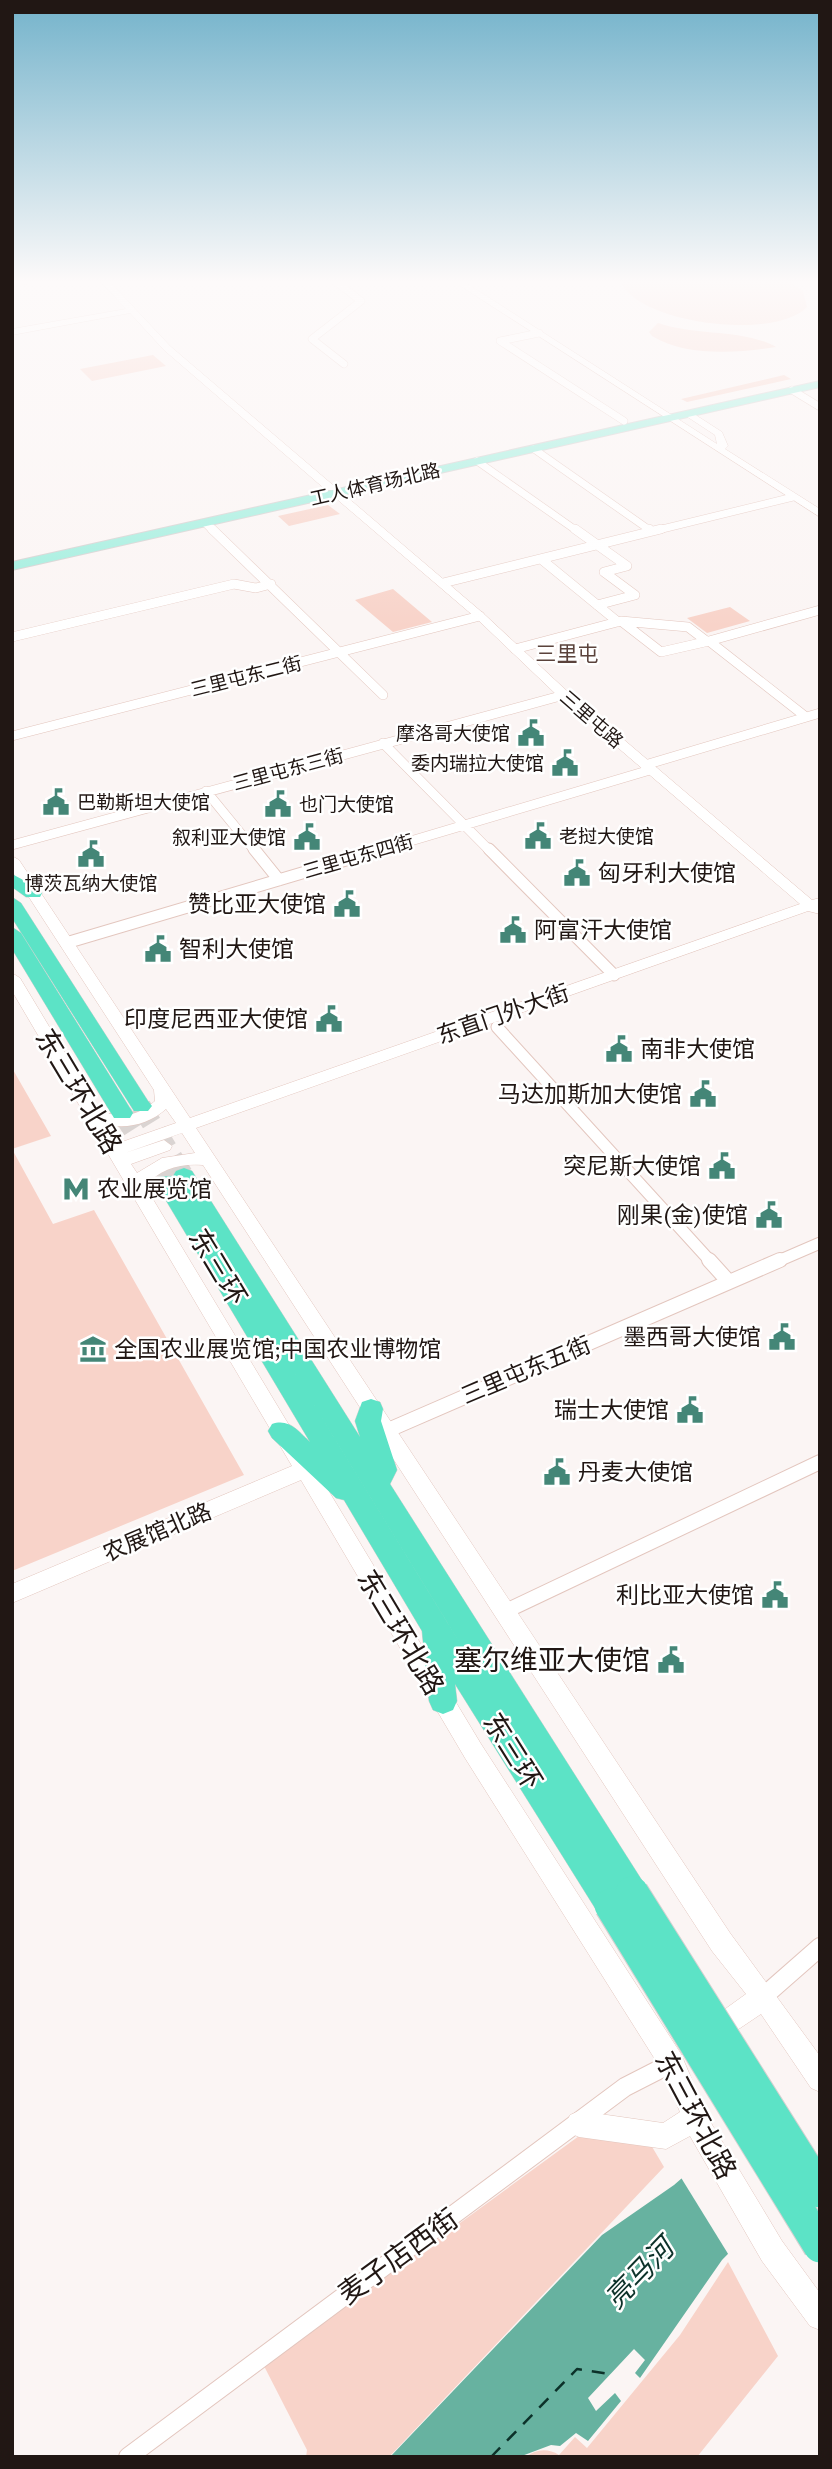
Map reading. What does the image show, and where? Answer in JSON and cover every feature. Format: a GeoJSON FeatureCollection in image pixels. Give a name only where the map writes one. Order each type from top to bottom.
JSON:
{"type":"FeatureCollection","features":[{"type":"Feature","properties":{"kind":"highway"},"geometry":{"type":"LineString","coordinates":[[12,879],[33,893]]}},
{"type":"Feature","properties":{"kind":"highway"},"geometry":{"type":"LineString","coordinates":[[12,903],[132,1110],[12,933]]}},
{"type":"Feature","properties":{"kind":"highway","name":"东三环"},"geometry":{"type":"LineString","coordinates":[[175,1179],[622,1899],[820,2246]]}},
{"type":"Feature","properties":{"kind":"highway"},"geometry":{"type":"LineString","coordinates":[[281,1431],[372,1496],[384,1470],[368,1421],[371,1409]]}},
{"type":"Feature","properties":{"kind":"highway","name":"东三环"},"geometry":{"type":"LineString","coordinates":[[372,1496],[434,1626],[820,2191]]}},
{"type":"Feature","properties":{"kind":"highway"},"geometry":{"type":"LineString","coordinates":[[434,1626],[443,1701]]}},
{"type":"Feature","properties":{"kind":"main road","name":"工人体育场北路"},"geometry":{"type":"LineString","coordinates":[[12,559],[534,449],[747,396]]}},
{"type":"Feature","properties":{"kind":"main road","name":"工人体育场北路"},"geometry":{"type":"LineString","coordinates":[[12,566],[205,523],[624,421],[676,414],[762,396]]}},
{"type":"Feature","properties":{"kind":"street","name":"三里屯路"},"geometry":{"type":"LineString","coordinates":[[223,396],[443,583],[564,695],[647,767],[817,910]]}},
{"type":"Feature","properties":{"kind":"street"},"geometry":{"type":"LineString","coordinates":[[586,396],[624,421]]}},
{"type":"Feature","properties":{"kind":"street"},"geometry":{"type":"LineString","coordinates":[[646,396],[676,414],[820,514]]}},
{"type":"Feature","properties":{"kind":"street"},"geometry":{"type":"LineString","coordinates":[[648,396],[820,507]]}},
{"type":"Feature","properties":{"kind":"street"},"geometry":{"type":"LineString","coordinates":[[802,396],[820,407]]}},
{"type":"Feature","properties":{"kind":"street"},"geometry":{"type":"LineString","coordinates":[[534,449],[652,531]]}},
{"type":"Feature","properties":{"kind":"street"},"geometry":{"type":"LineString","coordinates":[[477,461],[627,566],[604,572],[635,595],[597,605]]}},
{"type":"Feature","properties":{"kind":"street"},"geometry":{"type":"LineString","coordinates":[[443,583],[793,497]]}},
{"type":"Feature","properties":{"kind":"street"},"geometry":{"type":"LineString","coordinates":[[205,523],[383,695]]}},
{"type":"Feature","properties":{"kind":"street"},"geometry":{"type":"LineString","coordinates":[[541,559],[661,652],[818,612]]}},
{"type":"Feature","properties":{"kind":"street"},"geometry":{"type":"LineString","coordinates":[[12,638],[233,584],[256,588],[271,584]]}},
{"type":"Feature","properties":{"kind":"street","name":"三里屯东二街"},"geometry":{"type":"LineString","coordinates":[[12,736],[480,616]]}},
{"type":"Feature","properties":{"kind":"street"},"geometry":{"type":"LineString","coordinates":[[514,649],[619,621],[688,627],[806,717]]}},
{"type":"Feature","properties":{"kind":"street","name":"三里屯东三街"},"geometry":{"type":"LineString","coordinates":[[12,845],[564,695]]}},
{"type":"Feature","properties":{"kind":"street","name":"三里屯东四街"},"geometry":{"type":"LineString","coordinates":[[65,943],[464,825],[820,713]]}},
{"type":"Feature","properties":{"kind":"street"},"geometry":{"type":"LineString","coordinates":[[383,743],[614,975]]}},
{"type":"Feature","properties":{"kind":"street"},"geometry":{"type":"LineString","coordinates":[[206,791],[279,880]]}},
{"type":"Feature","properties":{"kind":"street"},"geometry":{"type":"LineString","coordinates":[[12,860],[721,1942],[795,2040],[820,2079]]}},
{"type":"Feature","properties":{"kind":"street","name":"东直门外大街"},"geometry":{"type":"LineString","coordinates":[[189,1131],[614,975],[817,910]]}},
{"type":"Feature","properties":{"kind":"street","name":"东直门外大街"},"geometry":{"type":"LineString","coordinates":[[189,1131],[497,1027],[817,910]]}},
{"type":"Feature","properties":{"kind":"street","name":"东三环北路"},"geometry":{"type":"LineString","coordinates":[[12,978],[443,1701],[672,2063],[697,2122],[772,2251],[820,2316]]}},
{"type":"Feature","properties":{"kind":"street"},"geometry":{"type":"LineString","coordinates":[[497,1027],[729,1282]]}},
{"type":"Feature","properties":{"kind":"street"},"geometry":{"type":"LineString","coordinates":[[91,1111],[100,1119],[112,1121],[141,1117],[155,1111],[163,1102],[162,1089]]}},
{"type":"Feature","properties":{"kind":"street"},"geometry":{"type":"LineString","coordinates":[[118,1156],[189,1131]]}},
{"type":"Feature","properties":{"kind":"street"},"geometry":{"type":"LineString","coordinates":[[135,1186],[142,1175],[170,1162],[193,1157],[208,1160]]}},
{"type":"Feature","properties":{"kind":"street","name":"三里屯东五街"},"geometry":{"type":"LineString","coordinates":[[386,1431],[820,1243]]}},
{"type":"Feature","properties":{"kind":"street"},"geometry":{"type":"LineString","coordinates":[[504,1612],[820,1462]]}},
{"type":"Feature","properties":{"kind":"street","name":"农展馆北路"},"geometry":{"type":"LineString","coordinates":[[12,1594],[303,1470]]}},
{"type":"Feature","properties":{"kind":"street"},"geometry":{"type":"LineString","coordinates":[[672,2063],[763,1997],[820,1947]]}},
{"type":"Feature","properties":{"kind":"street","name":"麦子店西街"},"geometry":{"type":"LineString","coordinates":[[128,2457],[625,2087],[672,2063]]}},
{"type":"Feature","properties":{"kind":"street"},"geometry":{"type":"LineString","coordinates":[[579,2123],[666,2136],[697,2122]]}},
{"type":"Feature","properties":{"kind":"shaded area"},"geometry":{"type":"Polygon","coordinates":[[[693,396],[713,396],[687,402],[681,399],[693,396]]]}},
{"type":"Feature","properties":{"kind":"shaded area"},"geometry":{"type":"Polygon","coordinates":[[[328,505],[340,514],[289,526],[278,516],[328,505]]]}},
{"type":"Feature","properties":{"kind":"shaded area"},"geometry":{"type":"Polygon","coordinates":[[[393,589],[432,622],[393,632],[355,600],[393,589]]]}},
{"type":"Feature","properties":{"kind":"shaded area"},"geometry":{"type":"Polygon","coordinates":[[[730,607],[750,621],[707,633],[687,618],[730,607]]]}},
{"type":"Feature","properties":{"kind":"shaded area"},"geometry":{"type":"Polygon","coordinates":[[[12,1068],[51,1136],[12,1149],[12,1068]]]}},
{"type":"Feature","properties":{"kind":"shaded area","name":"全国农业展览馆;中国农业博物馆"},"geometry":{"type":"Polygon","coordinates":[[[12,1149],[53,1224],[94,1210],[244,1475],[12,1571],[12,1149]]]}},
{"type":"Feature","properties":{"kind":"shaded area"},"geometry":{"type":"Polygon","coordinates":[[[579,2136],[651,2145],[664,2167],[389,2457],[306,2457],[307,2450],[264,2366],[579,2136]]]}},
{"type":"Feature","properties":{"kind":"shaded area"},"geometry":{"type":"Polygon","coordinates":[[[728,2262],[778,2356],[697,2457],[526,2457],[542,2450],[559,2455],[575,2437],[587,2448],[680,2335],[728,2262]]]}},
{"type":"Feature","properties":{"kind":"water","name":"亮马河"},"geometry":{"type":"Polygon","coordinates":[[[820,2058],[820,2160],[722,2260],[640,2378],[635,2373],[645,2360],[634,2349],[588,2398],[596,2411],[615,2393],[621,2401],[588,2441],[576,2433],[560,2446],[551,2445],[519,2457],[390,2457],[602,2235],[674,2185],[820,2058]]]}},
{"type":"Feature","properties":{"kind":"pier"},"geometry":{"type":"Polygon","coordinates":[[[820,2054],[820,2165],[730,2257],[680,2176],[820,2054]]]}},
{"type":"Feature","properties":{"kind":"ferry route"},"geometry":{"type":"LineString","coordinates":[[491,2457],[577,2369],[610,2374]]}},
{"type":"Feature","properties":{"kind":"tunnel"},"geometry":{"type":"LineString","coordinates":[[141,1106],[184,1176]]}},
{"type":"Feature","properties":{"kind":"tunnel"},"geometry":{"type":"LineString","coordinates":[[122,1113],[166,1182]]}},
{"type":"Feature","properties":{"kind":"place","name":"摩洛哥大使馆"},"geometry":{"type":"Point","coordinates":[531,733]}},
{"type":"Feature","properties":{"kind":"place","name":"委内瑞拉大使馆"},"geometry":{"type":"Point","coordinates":[565,763]}},
{"type":"Feature","properties":{"kind":"place","name":"巴勒斯坦大使馆"},"geometry":{"type":"Point","coordinates":[56,802]}},
{"type":"Feature","properties":{"kind":"place","name":"也门大使馆"},"geometry":{"type":"Point","coordinates":[278,804]}},
{"type":"Feature","properties":{"kind":"place","name":"老挝大使馆"},"geometry":{"type":"Point","coordinates":[538,836]}},
{"type":"Feature","properties":{"kind":"place","name":"叙利亚大使馆"},"geometry":{"type":"Point","coordinates":[307,837]}},
{"type":"Feature","properties":{"kind":"place","name":"博茨瓦纳大使馆"},"geometry":{"type":"Point","coordinates":[91,854]}},
{"type":"Feature","properties":{"kind":"place","name":"匈牙利大使馆"},"geometry":{"type":"Point","coordinates":[577,873]}},
{"type":"Feature","properties":{"kind":"place","name":"赞比亚大使馆"},"geometry":{"type":"Point","coordinates":[347,904]}},
{"type":"Feature","properties":{"kind":"place","name":"阿富汗大使馆"},"geometry":{"type":"Point","coordinates":[513,930]}},
{"type":"Feature","properties":{"kind":"place","name":"智利大使馆"},"geometry":{"type":"Point","coordinates":[158,949]}},
{"type":"Feature","properties":{"kind":"place","name":"印度尼西亚大使馆"},"geometry":{"type":"Point","coordinates":[329,1019]}},
{"type":"Feature","properties":{"kind":"place","name":"南非大使馆"},"geometry":{"type":"Point","coordinates":[619,1049]}},
{"type":"Feature","properties":{"kind":"place","name":"马达加斯加大使馆"},"geometry":{"type":"Point","coordinates":[703,1094]}},
{"type":"Feature","properties":{"kind":"place","name":"突尼斯大使馆"},"geometry":{"type":"Point","coordinates":[722,1166]}},
{"type":"Feature","properties":{"kind":"place","name":"农业展览馆"},"geometry":{"type":"Point","coordinates":[76,1189]}},
{"type":"Feature","properties":{"kind":"place","name":"刚果(金)使馆"},"geometry":{"type":"Point","coordinates":[769,1215]}},
{"type":"Feature","properties":{"kind":"place","name":"墨西哥大使馆"},"geometry":{"type":"Point","coordinates":[782,1337]}},
{"type":"Feature","properties":{"kind":"place","name":"全国农业展览馆;中国农业博物馆"},"geometry":{"type":"Point","coordinates":[93,1349]}},
{"type":"Feature","properties":{"kind":"place","name":"瑞士大使馆"},"geometry":{"type":"Point","coordinates":[690,1410]}},
{"type":"Feature","properties":{"kind":"place","name":"丹麦大使馆"},"geometry":{"type":"Point","coordinates":[557,1472]}},
{"type":"Feature","properties":{"kind":"place","name":"利比亚大使馆"},"geometry":{"type":"Point","coordinates":[775,1595]}},
{"type":"Feature","properties":{"kind":"place","name":"塞尔维亚大使馆"},"geometry":{"type":"Point","coordinates":[671,1660]}},
{"type":"Feature","properties":{"kind":"district","name":"三里屯"},"geometry":{"type":"Point","coordinates":[567,654]}}]}
